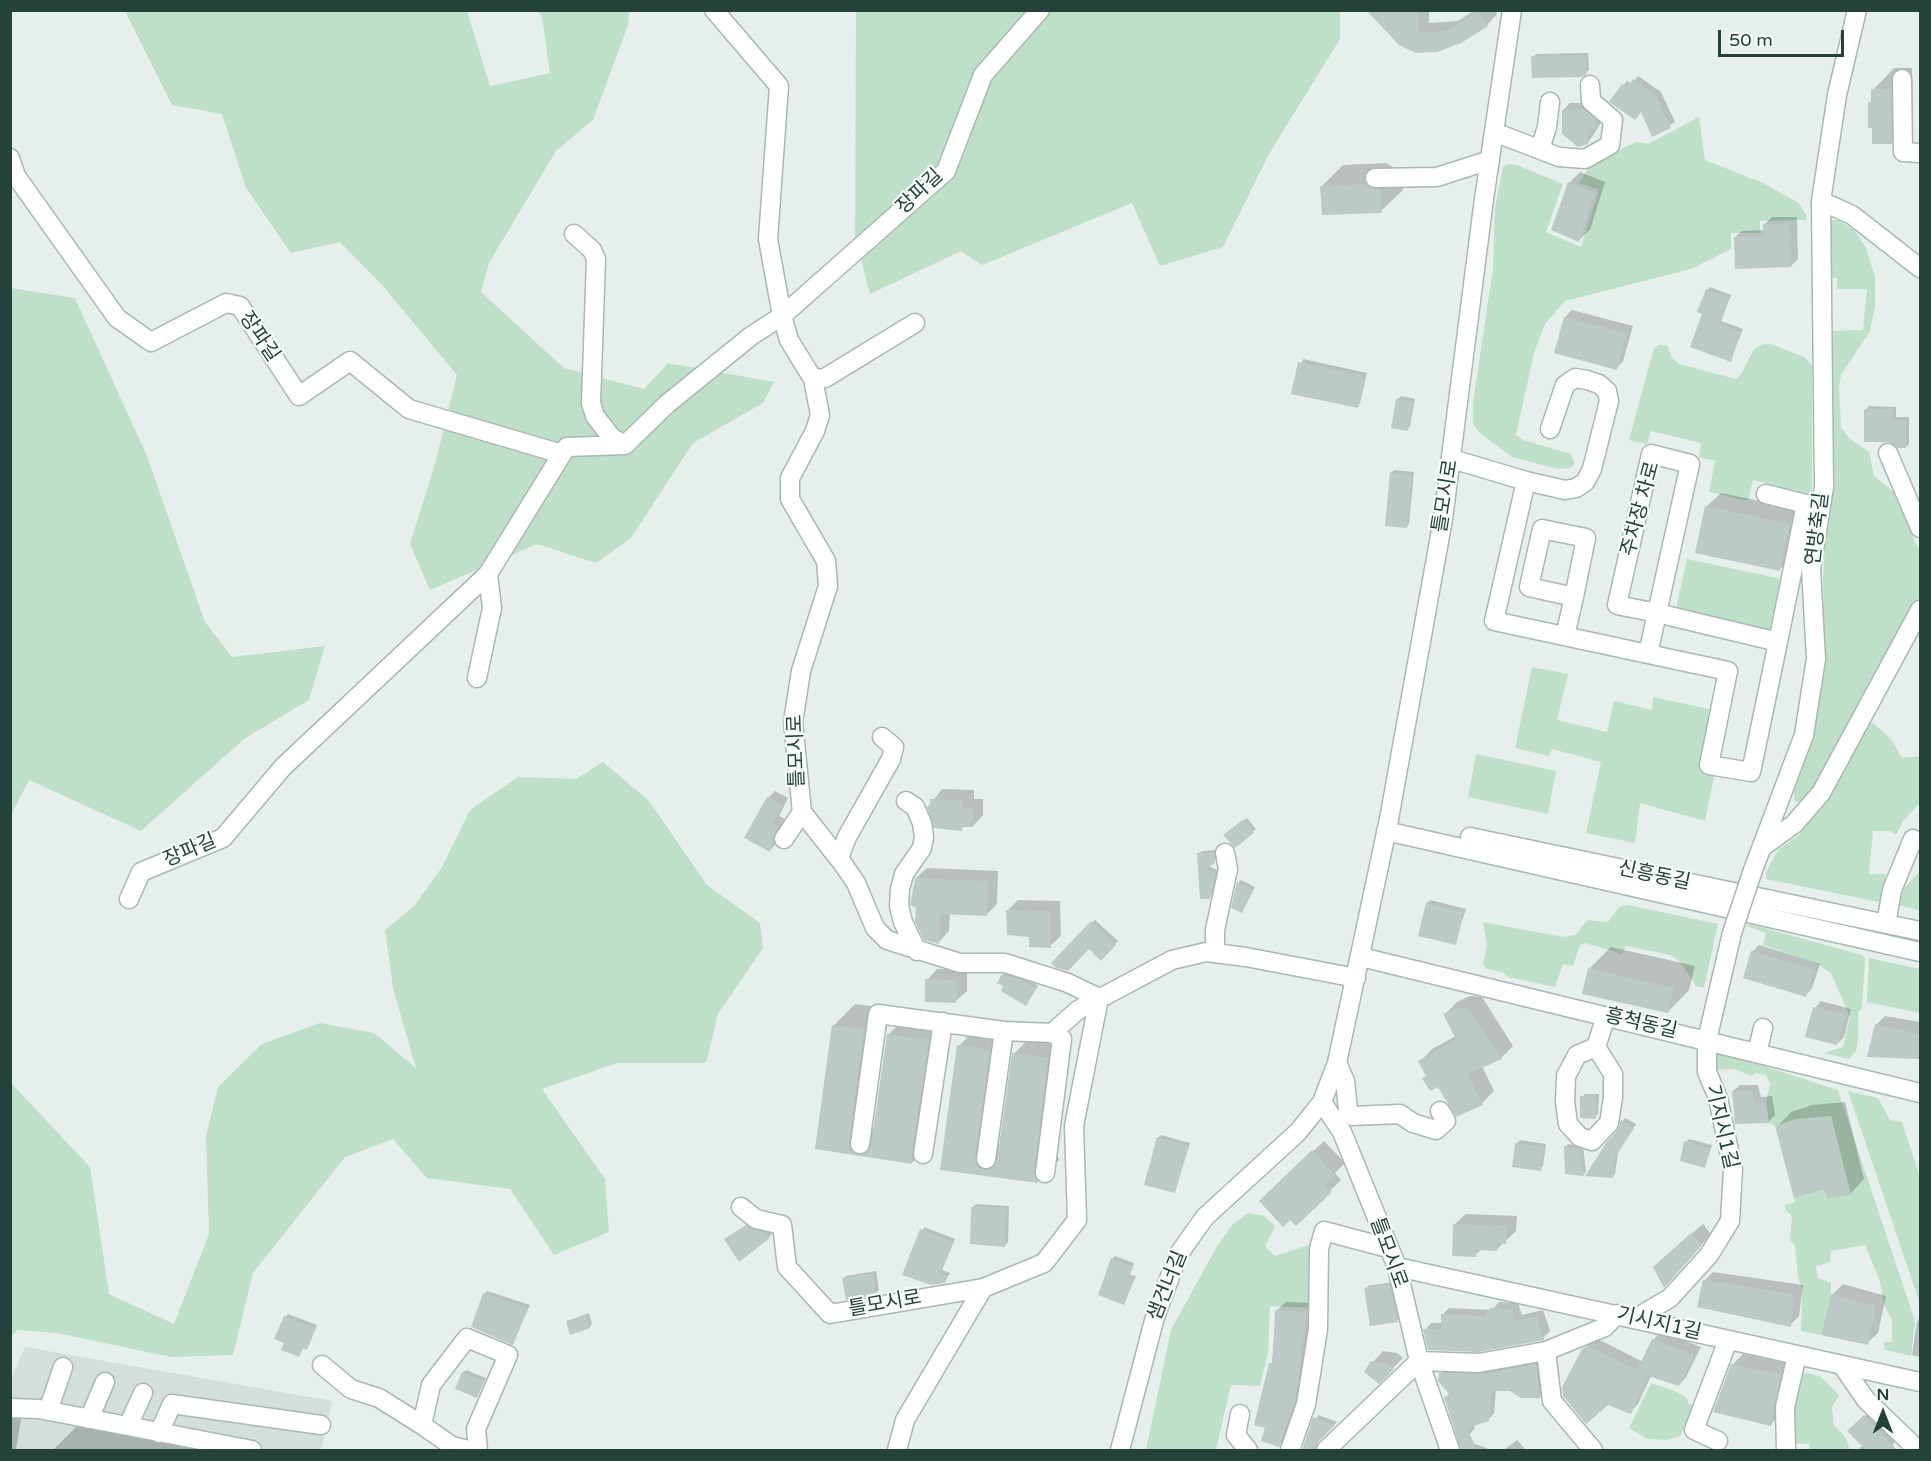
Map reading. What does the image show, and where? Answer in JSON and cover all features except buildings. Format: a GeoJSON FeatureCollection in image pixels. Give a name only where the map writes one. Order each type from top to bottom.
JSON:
{"type":"FeatureCollection","features":[{"type":"Feature","properties":{"kind":"street"},"geometry":{"type":"LineString","coordinates":[[714,10],[779,86],[768,239],[782,316],[789,340],[813,379],[825,378],[915,323]]}},
{"type":"Feature","properties":{"kind":"street","name":"장파길"},"geometry":{"type":"LineString","coordinates":[[625,446],[667,404],[751,336],[782,316],[946,171],[983,75],[1040,10]]}},
{"type":"Feature","properties":{"kind":"street","name":"틀모시로"},"geometry":{"type":"LineString","coordinates":[[1450,1450],[1419,1361],[1397,1267],[1342,1132],[1322,1102],[1337,1063],[1361,957],[1429,604],[1452,459],[1490,160],[1512,10]]}},
{"type":"Feature","properties":{"kind":"street","name":"연방축길"},"geometry":{"type":"LineString","coordinates":[[1707,1040],[1732,933],[1804,735],[1816,659],[1812,569],[1824,487],[1821,201],[1837,95],[1857,10]]}},
{"type":"Feature","properties":{"kind":"street"},"geometry":{"type":"LineString","coordinates":[[1902,80],[1903,153],[1920,153]]}},
{"type":"Feature","properties":{"kind":"street"},"geometry":{"type":"LineString","coordinates":[[1494,132],[1559,157],[1585,159],[1610,145],[1613,120],[1591,101],[1590,85]]}},
{"type":"Feature","properties":{"kind":"street"},"geometry":{"type":"LineString","coordinates":[[1540,149],[1547,128],[1550,102]]}},
{"type":"Feature","properties":{"kind":"street","name":"장파길"},"geometry":{"type":"LineString","coordinates":[[10,158],[16,176],[117,318],[151,342],[226,303],[240,306],[299,396],[350,361],[408,409],[562,454],[488,574],[283,767],[223,838],[141,873],[129,899]]}},
{"type":"Feature","properties":{"kind":"street"},"geometry":{"type":"LineString","coordinates":[[1374,178],[1437,177],[1490,160]]}},
{"type":"Feature","properties":{"kind":"street"},"geometry":{"type":"LineString","coordinates":[[1821,201],[1852,215],[1920,268]]}},
{"type":"Feature","properties":{"kind":"street"},"geometry":{"type":"LineString","coordinates":[[574,234],[592,250],[596,259],[591,403],[595,416],[612,438],[625,446]]}},
{"type":"Feature","properties":{"kind":"street"},"geometry":{"type":"LineString","coordinates":[[1452,459],[1526,482],[1565,490],[1576,488],[1585,482],[1592,469],[1609,401],[1607,391],[1599,384],[1575,378],[1565,385],[1550,429]]}},
{"type":"Feature","properties":{"kind":"street","name":"틀모시로"},"geometry":{"type":"LineString","coordinates":[[741,1207],[756,1219],[782,1225],[787,1268],[830,1314],[983,1288],[1044,1263],[1077,1220],[1074,1126],[1099,998],[1068,983],[1005,963],[960,963],[887,940],[875,928],[856,883],[802,812],[793,723],[801,670],[828,586],[826,561],[790,499],[790,478],[815,431],[820,415],[813,379]]}},
{"type":"Feature","properties":{"kind":"street"},"geometry":{"type":"LineString","coordinates":[[562,454],[567,447],[625,446]]}},
{"type":"Feature","properties":{"kind":"street"},"geometry":{"type":"LineString","coordinates":[[1888,453],[1920,528]]}},
{"type":"Feature","properties":{"kind":"street","name":"주차장 차로"},"geometry":{"type":"LineString","coordinates":[[1648,654],[1656,614],[1690,464],[1651,454],[1617,605],[1656,614],[1778,642]]}},
{"type":"Feature","properties":{"kind":"street"},"geometry":{"type":"LineString","coordinates":[[1526,482],[1494,621],[1728,671],[1709,765],[1751,772],[1806,504],[1766,494]]}},
{"type":"Feature","properties":{"kind":"street"},"geometry":{"type":"LineString","coordinates":[[477,678],[492,608],[488,574]]}},
{"type":"Feature","properties":{"kind":"street"},"geometry":{"type":"LineString","coordinates":[[1790,581],[1814,587]]}},
{"type":"Feature","properties":{"kind":"street"},"geometry":{"type":"LineString","coordinates":[[1565,636],[1574,597]]}},
{"type":"Feature","properties":{"kind":"street"},"geometry":{"type":"LineString","coordinates":[[1761,848],[1794,824],[1821,793],[1920,610]]}},
{"type":"Feature","properties":{"kind":"street"},"geometry":{"type":"LineString","coordinates":[[839,858],[891,759],[894,747],[882,736]]}},
{"type":"Feature","properties":{"kind":"street"},"geometry":{"type":"LineString","coordinates":[[906,801],[915,807],[922,823],[924,837],[922,848],[904,874],[900,888],[899,906],[903,922],[917,951]]}},
{"type":"Feature","properties":{"kind":"street"},"geometry":{"type":"LineString","coordinates":[[784,839],[802,812]]}},
{"type":"Feature","properties":{"kind":"street"},"geometry":{"type":"LineString","coordinates":[[1387,825],[1920,952]]}},
{"type":"Feature","properties":{"kind":"street","name":"신흥동길"},"geometry":{"type":"LineString","coordinates":[[1387,825],[1920,931]]}},
{"type":"Feature","properties":{"kind":"street"},"geometry":{"type":"LineString","coordinates":[[1886,924],[1892,891],[1913,839]]}},
{"type":"Feature","properties":{"kind":"street"},"geometry":{"type":"LineString","coordinates":[[1215,953],[1215,930],[1228,869],[1225,853]]}},
{"type":"Feature","properties":{"kind":"street"},"geometry":{"type":"LineString","coordinates":[[1052,1034],[1063,1021],[1099,998],[1172,960],[1192,954],[1215,953],[1356,978]]}},
{"type":"Feature","properties":{"kind":"street","name":"흥척동길"},"geometry":{"type":"LineString","coordinates":[[1361,957],[1920,1093]]}},
{"type":"Feature","properties":{"kind":"street"},"geometry":{"type":"LineString","coordinates":[[860,1144],[878,1014],[1004,1031],[1052,1034],[1062,1039],[1045,1173]]}},
{"type":"Feature","properties":{"kind":"street"},"geometry":{"type":"LineString","coordinates":[[1596,1047],[1613,1074],[1613,1097],[1609,1123],[1592,1141],[1580,1137],[1568,1124],[1565,1102],[1566,1076],[1577,1055],[1596,1047],[1606,1016]]}},
{"type":"Feature","properties":{"kind":"street"},"geometry":{"type":"LineString","coordinates":[[923,1154],[943,1022]]}},
{"type":"Feature","properties":{"kind":"street"},"geometry":{"type":"LineString","coordinates":[[1757,1053],[1762,1028]]}},
{"type":"Feature","properties":{"kind":"street"},"geometry":{"type":"LineString","coordinates":[[987,1159],[1004,1031]]}},
{"type":"Feature","properties":{"kind":"street","name":"기지시1길"},"geometry":{"type":"LineString","coordinates":[[1636,1318],[1670,1298],[1709,1255],[1730,1221],[1733,1170],[1718,1098],[1707,1072],[1707,1040]]}},
{"type":"Feature","properties":{"kind":"street","name":"틀모시로"},"geometry":{"type":"LineString","coordinates":[[1337,1063],[1344,1081],[1348,1110],[1352,1116],[1400,1114],[1413,1123],[1436,1130],[1446,1121],[1440,1111]]}},
{"type":"Feature","properties":{"kind":"street","name":"샘건너길"},"geometry":{"type":"LineString","coordinates":[[1120,1450],[1155,1317],[1178,1255],[1205,1217],[1299,1132],[1322,1102]]}},
{"type":"Feature","properties":{"kind":"street"},"geometry":{"type":"LineString","coordinates":[[1290,1450],[1306,1404],[1318,1329],[1319,1249],[1324,1231],[1389,1248]]}},
{"type":"Feature","properties":{"kind":"street","name":"기시지1길"},"geometry":{"type":"LineString","coordinates":[[1397,1267],[1920,1382]]}},
{"type":"Feature","properties":{"kind":"street"},"geometry":{"type":"LineString","coordinates":[[897,1450],[905,1420],[983,1288]]}},
{"type":"Feature","properties":{"kind":"street"},"geometry":{"type":"LineString","coordinates":[[1326,1450],[1419,1361],[1479,1363],[1546,1351],[1605,1327],[1617,1314]]}},
{"type":"Feature","properties":{"kind":"street"},"geometry":{"type":"LineString","coordinates":[[422,1425],[431,1385],[467,1338],[508,1355],[476,1429],[478,1450]]}},
{"type":"Feature","properties":{"kind":"street"},"geometry":{"type":"LineString","coordinates":[[1718,1441],[1694,1430],[1728,1340]]}},
{"type":"Feature","properties":{"kind":"street"},"geometry":{"type":"LineString","coordinates":[[1546,1351],[1552,1401],[1593,1450]]}},
{"type":"Feature","properties":{"kind":"street"},"geometry":{"type":"LineString","coordinates":[[1786,1450],[1786,1399],[1797,1355]]}},
{"type":"Feature","properties":{"kind":"street"},"geometry":{"type":"LineString","coordinates":[[322,1365],[351,1389],[379,1398],[452,1446],[468,1450]]}},
{"type":"Feature","properties":{"kind":"street"},"geometry":{"type":"LineString","coordinates":[[1842,1365],[1866,1400],[1918,1450]]}},
{"type":"Feature","properties":{"kind":"street"},"geometry":{"type":"LineString","coordinates":[[48,1411],[63,1367]]}},
{"type":"Feature","properties":{"kind":"street"},"geometry":{"type":"LineString","coordinates":[[89,1419],[105,1382]]}},
{"type":"Feature","properties":{"kind":"street"},"geometry":{"type":"LineString","coordinates":[[128,1426],[143,1393]]}},
{"type":"Feature","properties":{"kind":"street"},"geometry":{"type":"LineString","coordinates":[[159,1433],[172,1404],[321,1425]]}},
{"type":"Feature","properties":{"kind":"street"},"geometry":{"type":"LineString","coordinates":[[10,1408],[48,1411],[252,1450]]}},
{"type":"Feature","properties":{"kind":"street"},"geometry":{"type":"LineString","coordinates":[[1240,1414],[1236,1435],[1248,1450]]}},
{"type":"Feature","properties":{"kind":"shaded area"},"geometry":{"type":"Polygon","coordinates":[[[25,1347],[332,1401],[321,1450],[11,1450],[11,1379],[25,1347]]]}},
{"type":"Feature","properties":{"kind":"green space"},"geometry":{"type":"Polygon","coordinates":[[[125,11],[467,11],[490,86],[550,73],[542,17],[538,11],[629,11],[628,25],[593,120],[556,151],[489,263],[481,292],[564,368],[644,389],[668,363],[774,382],[763,403],[693,443],[631,538],[596,563],[537,544],[430,590],[410,544],[435,464],[457,375],[382,285],[340,242],[291,253],[246,188],[222,114],[172,105],[125,11]]]}},
{"type":"Feature","properties":{"kind":"green space"},"geometry":{"type":"Polygon","coordinates":[[[856,11],[1340,11],[1340,39],[1269,154],[1223,247],[1160,266],[1132,203],[982,265],[961,251],[870,294],[855,237],[856,11]]]}},
{"type":"Feature","properties":{"kind":"green space"},"geometry":{"type":"Polygon","coordinates":[[[1699,117],[1705,160],[1763,183],[1799,203],[1807,216],[1806,220],[1760,221],[1760,233],[1731,233],[1731,249],[1691,269],[1565,301],[1545,324],[1534,353],[1516,435],[1523,440],[1571,454],[1575,464],[1570,468],[1558,469],[1512,457],[1480,433],[1473,424],[1473,403],[1493,268],[1495,208],[1503,167],[1508,164],[1517,165],[1563,184],[1546,232],[1581,247],[1599,190],[1579,183],[1587,170],[1625,147],[1637,142],[1648,144],[1699,117]]]}},
{"type":"Feature","properties":{"kind":"green space"},"geometry":{"type":"Polygon","coordinates":[[[1826,220],[1838,220],[1855,231],[1866,248],[1875,277],[1875,306],[1870,331],[1841,375],[1839,387],[1841,427],[1849,438],[1869,452],[1874,476],[1899,496],[1920,550],[1920,596],[1810,797],[1801,803],[1794,800],[1794,791],[1810,742],[1820,697],[1824,628],[1827,331],[1863,330],[1867,289],[1837,289],[1837,278],[1826,277],[1826,220]]]}},
{"type":"Feature","properties":{"kind":"green space"},"geometry":{"type":"Polygon","coordinates":[[[11,288],[75,298],[147,456],[205,622],[232,657],[325,646],[309,700],[244,739],[141,831],[29,780],[11,815],[11,288]]]}},
{"type":"Feature","properties":{"kind":"green space"},"geometry":{"type":"Polygon","coordinates":[[[1763,344],[1771,344],[1804,357],[1812,365],[1812,494],[1753,480],[1748,501],[1709,492],[1715,461],[1699,457],[1701,443],[1651,431],[1647,444],[1629,440],[1654,348],[1667,345],[1672,357],[1679,364],[1736,379],[1742,373],[1754,349],[1763,344]]]}},
{"type":"Feature","properties":{"kind":"green space"},"geometry":{"type":"Polygon","coordinates":[[[1687,559],[1782,579],[1769,632],[1676,609],[1687,559]]]}},
{"type":"Feature","properties":{"kind":"green space"},"geometry":{"type":"Polygon","coordinates":[[[1532,667],[1568,674],[1557,720],[1607,732],[1614,701],[1652,710],[1653,697],[1727,713],[1705,821],[1640,803],[1635,843],[1586,833],[1601,762],[1552,749],[1549,756],[1515,748],[1532,667]]]}},
{"type":"Feature","properties":{"kind":"green space"},"geometry":{"type":"Polygon","coordinates":[[[1873,723],[1891,739],[1902,758],[1920,756],[1920,803],[1903,821],[1896,835],[1890,831],[1873,831],[1869,874],[1886,874],[1883,903],[1766,879],[1766,872],[1778,850],[1799,835],[1865,727],[1873,723]]]}},
{"type":"Feature","properties":{"kind":"green space"},"geometry":{"type":"Polygon","coordinates":[[[1476,754],[1556,771],[1548,814],[1468,797],[1476,754]]]}},
{"type":"Feature","properties":{"kind":"green space"},"geometry":{"type":"Polygon","coordinates":[[[603,762],[649,801],[707,885],[760,923],[763,948],[718,1014],[706,1063],[617,1063],[542,1089],[605,1179],[609,1232],[554,1255],[510,1189],[427,1178],[393,1139],[345,1157],[253,1273],[233,1355],[171,1357],[57,1333],[17,1330],[11,1337],[11,1083],[90,1167],[109,1294],[174,1324],[209,1234],[206,1136],[218,1087],[262,1044],[320,1023],[374,1033],[416,1068],[393,988],[385,930],[414,906],[442,867],[470,810],[518,777],[576,779],[603,762]]]}},
{"type":"Feature","properties":{"kind":"green space"},"geometry":{"type":"Polygon","coordinates":[[[1920,871],[1920,911],[1899,905],[1904,888],[1920,871]]]}},
{"type":"Feature","properties":{"kind":"green space"},"geometry":{"type":"Polygon","coordinates":[[[1628,905],[1718,924],[1704,988],[1696,986],[1680,962],[1670,955],[1626,946],[1622,954],[1585,943],[1580,945],[1573,966],[1563,964],[1555,987],[1508,977],[1504,973],[1486,968],[1483,963],[1487,946],[1483,922],[1562,937],[1576,935],[1587,920],[1608,922],[1619,907],[1628,905]]]}},
{"type":"Feature","properties":{"kind":"green space"},"geometry":{"type":"Polygon","coordinates":[[[1749,924],[1862,955],[1865,959],[1862,1008],[1858,1013],[1858,1041],[1856,1051],[1849,1059],[1824,1053],[1843,1047],[1850,1017],[1831,973],[1815,963],[1763,945],[1766,933],[1746,926],[1749,924]]]}},
{"type":"Feature","properties":{"kind":"green space"},"geometry":{"type":"Polygon","coordinates":[[[1869,958],[1920,969],[1920,1013],[1867,1002],[1869,958]]]}},
{"type":"Feature","properties":{"kind":"green space"},"geometry":{"type":"Polygon","coordinates":[[[1717,1051],[1838,1090],[1915,1321],[1911,1356],[1885,1350],[1884,1342],[1892,1342],[1892,1320],[1883,1302],[1880,1281],[1865,1245],[1831,1251],[1830,1262],[1816,1266],[1818,1278],[1831,1283],[1831,1294],[1821,1335],[1801,1331],[1802,1289],[1798,1277],[1795,1245],[1790,1241],[1792,1216],[1785,1210],[1785,1205],[1796,1202],[1794,1198],[1824,1190],[1827,1199],[1851,1195],[1831,1116],[1775,1126],[1769,1123],[1766,1103],[1770,1084],[1766,1075],[1756,1073],[1752,1076],[1734,1069],[1712,1070],[1717,1051]]]}},
{"type":"Feature","properties":{"kind":"green space"},"geometry":{"type":"Polygon","coordinates":[[[1848,1091],[1878,1098],[1890,1120],[1902,1122],[1920,1177],[1920,1304],[1848,1091]]]}},
{"type":"Feature","properties":{"kind":"green space"},"geometry":{"type":"Polygon","coordinates":[[[1248,1213],[1264,1216],[1275,1226],[1265,1246],[1275,1256],[1315,1243],[1313,1308],[1270,1306],[1268,1353],[1260,1386],[1231,1385],[1216,1450],[1146,1450],[1171,1330],[1216,1248],[1232,1225],[1248,1213]]]}},
{"type":"Feature","properties":{"kind":"green space"},"geometry":{"type":"Polygon","coordinates":[[[1808,1373],[1821,1377],[1839,1395],[1832,1407],[1834,1425],[1846,1438],[1850,1450],[1810,1450],[1809,1444],[1788,1443],[1796,1375],[1808,1373]]]}},
{"type":"Feature","properties":{"kind":"green space"},"geometry":{"type":"Polygon","coordinates":[[[1651,1383],[1675,1391],[1687,1398],[1688,1403],[1695,1407],[1680,1436],[1667,1440],[1648,1439],[1629,1428],[1651,1383]]]}}]}
